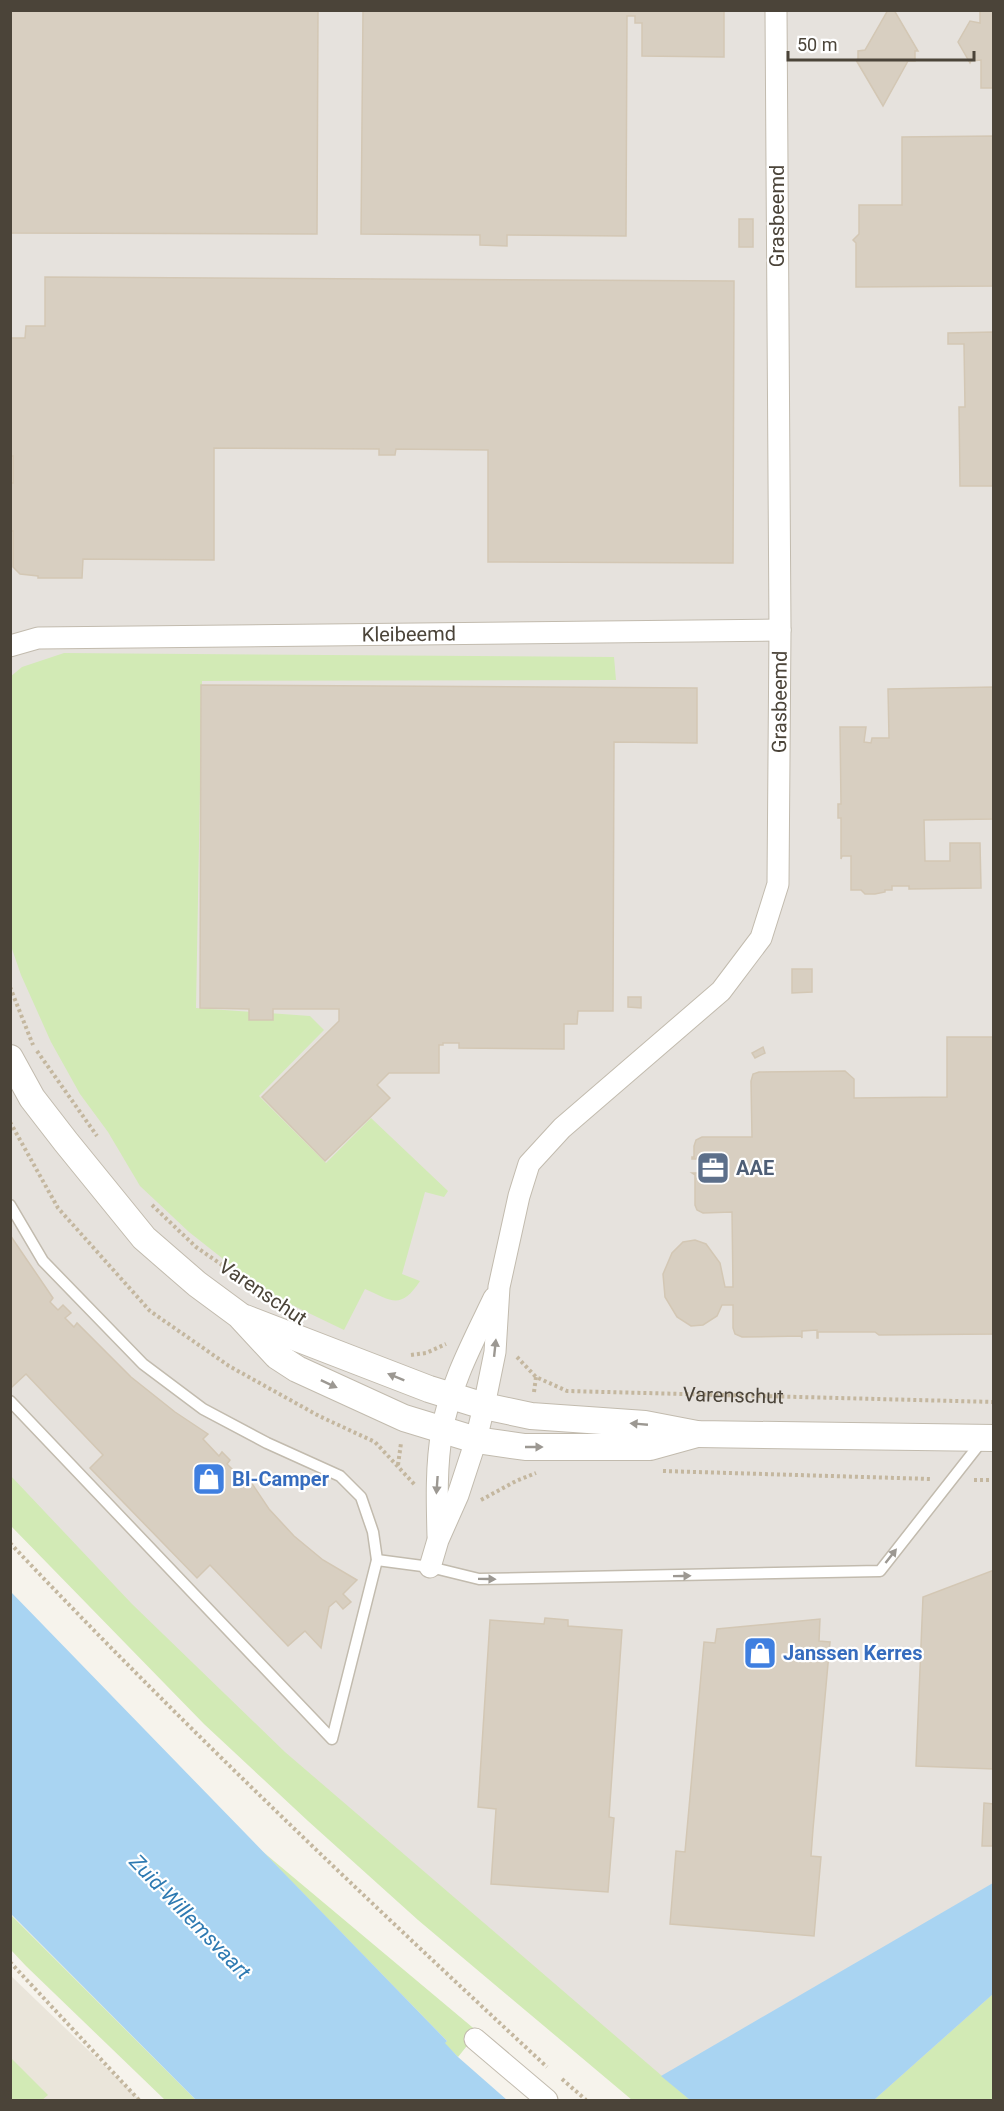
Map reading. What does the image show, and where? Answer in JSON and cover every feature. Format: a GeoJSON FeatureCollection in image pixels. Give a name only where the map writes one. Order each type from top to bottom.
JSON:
{"type":"FeatureCollection","features":[{"type":"Feature","properties":{"kind":"street","name":"Grasbeemd"},"geometry":{"type":"LineString","coordinates":[[476,1440],[495,1352],[499,1287],[519,1196],[529,1164],[562,1128],[721,991],[761,938],[778,884],[780,630],[776,10]]}},
{"type":"Feature","properties":{"kind":"street","name":"Kleibeemd"},"geometry":{"type":"LineString","coordinates":[[10,628],[38,638]]}},
{"type":"Feature","properties":{"kind":"street","name":"Kleibeemd"},"geometry":{"type":"LineString","coordinates":[[10,646],[38,638],[780,630]]}},
{"type":"Feature","properties":{"kind":"street","name":"Varenschut"},"geometry":{"type":"LineString","coordinates":[[10,1058],[32,1098],[144,1238],[197,1284],[239,1315],[277,1356],[297,1369],[404,1418],[476,1440],[525,1448],[650,1447],[697,1434]]}},
{"type":"Feature","properties":{"kind":"street","name":"Grasbeemd"},"geometry":{"type":"LineString","coordinates":[[442,1430],[471,1346],[499,1287]]}},
{"type":"Feature","properties":{"kind":"street","name":"Varenschut"},"geometry":{"type":"LineString","coordinates":[[239,1315],[416,1384],[484,1406],[531,1416],[645,1424],[697,1434],[989,1438]]}},
{"type":"Feature","properties":{"kind":"street"},"geometry":{"type":"LineString","coordinates":[[438,1540],[436,1490],[442,1430]]}},
{"type":"Feature","properties":{"kind":"street"},"geometry":{"type":"LineString","coordinates":[[430,1567],[438,1540],[458,1495],[476,1440]]}},
{"type":"Feature","properties":{"kind":"street"},"geometry":{"type":"LineString","coordinates":[[475,2039],[547,2100]]}},
{"type":"Feature","properties":{"kind":"lane"},"geometry":{"type":"LineString","coordinates":[[10,1205],[43,1261],[143,1364],[203,1409],[267,1443],[340,1476],[361,1497],[373,1532],[377,1560],[332,1739],[10,1401]]}},
{"type":"Feature","properties":{"kind":"lane","name":"Varenschut"},"geometry":{"type":"LineString","coordinates":[[430,1567],[479,1579],[880,1571],[989,1438]]}},
{"type":"Feature","properties":{"kind":"lane"},"geometry":{"type":"LineString","coordinates":[[377,1560],[430,1567]]}},
{"type":"Feature","properties":{"kind":"path"},"geometry":{"type":"LineString","coordinates":[[10,987],[34,1047],[103,1144]]}},
{"type":"Feature","properties":{"kind":"path","name":"Varenschut"},"geometry":{"type":"LineString","coordinates":[[145,1198],[196,1247],[277,1304]]}},
{"type":"Feature","properties":{"kind":"path"},"geometry":{"type":"LineString","coordinates":[[404,1355],[426,1353],[453,1341],[471,1346]]}},
{"type":"Feature","properties":{"kind":"path","name":"Varenschut"},"geometry":{"type":"LineString","coordinates":[[495,1352],[517,1357],[536,1377],[567,1391],[993,1402]]}},
{"type":"Feature","properties":{"kind":"path"},"geometry":{"type":"LineString","coordinates":[[10,1543],[144,1681],[288,1822],[474,1999],[586,2100]]}},
{"type":"Feature","properties":{"kind":"path"},"geometry":{"type":"LineString","coordinates":[[10,1962],[139,2100]]}},
{"type":"Feature","properties":{"kind":"shaded area"},"geometry":{"type":"Polygon","coordinates":[[[10,11],[993,11],[993,2100],[666,2100],[130,1614],[11,1481],[10,11]]]}},
{"type":"Feature","properties":{"kind":"shaded area"},"geometry":{"type":"Polygon","coordinates":[[[11,1976],[140,2100],[11,2100],[11,1976]]]}},
{"type":"Feature","properties":{"kind":"green space"},"geometry":{"type":"Polygon","coordinates":[[[64,653],[614,657],[616,680],[202,681],[196,1008],[310,1016],[324,1030],[259,1096],[326,1163],[371,1118],[448,1191],[444,1197],[425,1192],[402,1274],[420,1281],[407,1296],[396,1300],[382,1297],[365,1289],[344,1330],[265,1292],[189,1232],[140,1186],[108,1132],[80,1094],[51,1042],[21,975],[11,946],[10,677],[22,667],[64,653]]]}},
{"type":"Feature","properties":{"kind":"green space"},"geometry":{"type":"Polygon","coordinates":[[[10,1475],[132,1604],[285,1752],[690,2100],[632,2100],[418,1920],[308,1821],[204,1724],[11,1526],[10,1475]]]}},
{"type":"Feature","properties":{"kind":"green space"},"geometry":{"type":"Polygon","coordinates":[[[262,1851],[478,2032],[458,2057],[444,2043],[447,2041],[262,1851]]]}},
{"type":"Feature","properties":{"kind":"green space"},"geometry":{"type":"Polygon","coordinates":[[[10,1914],[196,2100],[165,2100],[26,1966],[11,1950],[10,1914]]]}},
{"type":"Feature","properties":{"kind":"green space"},"geometry":{"type":"Polygon","coordinates":[[[993,1994],[993,2100],[874,2100],[993,1994]]]}},
{"type":"Feature","properties":{"kind":"green space"},"geometry":{"type":"Polygon","coordinates":[[[10,2057],[48,2095],[42,2100],[11,2100],[10,2057]]]}},
{"type":"Feature","properties":{"kind":"water","name":"Zuid-Willemsvaart"},"geometry":{"type":"Polygon","coordinates":[[[11,1592],[447,2041],[445,2043],[458,2057],[507,2100],[196,2100],[11,1914],[11,1592]]]}},
{"type":"Feature","properties":{"kind":"water"},"geometry":{"type":"Polygon","coordinates":[[[993,1883],[993,1994],[874,2100],[690,2100],[661,2076],[993,1883]]]}},
{"type":"Feature","properties":{"kind":"building"},"geometry":{"type":"Polygon","coordinates":[[[10,10],[318,10],[317,234],[10,233],[10,10]]]}},
{"type":"Feature","properties":{"kind":"building"},"geometry":{"type":"Polygon","coordinates":[[[363,10],[724,10],[724,57],[642,56],[642,23],[635,23],[635,16],[627,16],[626,236],[507,235],[507,246],[480,245],[480,235],[361,234],[363,10]]]}},
{"type":"Feature","properties":{"kind":"building"},"geometry":{"type":"Polygon","coordinates":[[[888,10],[894,10],[918,51],[915,51],[915,61],[908,61],[883,106],[856,60],[858,51],[865,50],[888,10]]]}},
{"type":"Feature","properties":{"kind":"building"},"geometry":{"type":"Polygon","coordinates":[[[980,10],[994,10],[994,88],[981,88],[981,60],[970,63],[958,42],[970,21],[980,23],[980,10]]]}},
{"type":"Feature","properties":{"kind":"building"},"geometry":{"type":"Polygon","coordinates":[[[994,136],[994,286],[856,287],[856,243],[853,240],[859,234],[859,205],[902,205],[902,137],[994,136]]]}},
{"type":"Feature","properties":{"kind":"building"},"geometry":{"type":"Polygon","coordinates":[[[739,219],[753,219],[753,247],[739,247],[739,219]]]}},
{"type":"Feature","properties":{"kind":"building"},"geometry":{"type":"Polygon","coordinates":[[[45,277],[734,281],[733,563],[488,562],[488,450],[396,449],[395,455],[379,455],[379,449],[214,448],[214,560],[83,559],[82,578],[38,578],[38,576],[20,574],[13,567],[13,531],[11,531],[13,456],[10,456],[10,338],[25,338],[26,326],[45,326],[45,277]]]}},
{"type":"Feature","properties":{"kind":"building"},"geometry":{"type":"Polygon","coordinates":[[[994,332],[994,486],[960,486],[959,407],[965,407],[964,344],[948,344],[948,333],[994,332]]]}},
{"type":"Feature","properties":{"kind":"building"},"geometry":{"type":"Polygon","coordinates":[[[201,685],[697,688],[697,743],[614,742],[613,1011],[578,1011],[577,1024],[564,1024],[564,1049],[459,1048],[459,1043],[439,1045],[439,1073],[389,1073],[377,1085],[390,1098],[325,1161],[262,1097],[339,1021],[339,1009],[273,1009],[273,1020],[249,1020],[249,1009],[200,1008],[201,685]]]}},
{"type":"Feature","properties":{"kind":"building"},"geometry":{"type":"Polygon","coordinates":[[[994,687],[994,819],[924,820],[925,861],[950,861],[950,843],[980,843],[981,888],[909,889],[909,886],[892,886],[892,890],[875,894],[851,890],[851,856],[842,856],[841,859],[841,818],[838,818],[838,804],[841,804],[840,727],[866,727],[864,742],[871,743],[872,738],[889,738],[888,689],[994,687]]]}},
{"type":"Feature","properties":{"kind":"building"},"geometry":{"type":"Polygon","coordinates":[[[792,969],[812,969],[812,992],[792,993],[792,969]]]}},
{"type":"Feature","properties":{"kind":"building"},"geometry":{"type":"Polygon","coordinates":[[[628,997],[641,997],[641,1008],[628,1007],[628,997]]]}},
{"type":"Feature","properties":{"kind":"building"},"geometry":{"type":"Polygon","coordinates":[[[947,1037],[994,1037],[994,1334],[879,1335],[875,1332],[818,1332],[817,1338],[817,1330],[802,1331],[802,1338],[801,1336],[742,1337],[735,1334],[733,1328],[733,1305],[722,1305],[717,1316],[703,1325],[691,1326],[677,1317],[665,1297],[663,1274],[672,1253],[683,1242],[695,1240],[706,1244],[720,1263],[725,1287],[733,1287],[732,1212],[703,1213],[697,1210],[695,1175],[692,1173],[699,1173],[699,1159],[692,1159],[692,1157],[694,1157],[696,1140],[702,1137],[752,1137],[751,1081],[753,1074],[759,1072],[845,1071],[854,1079],[854,1098],[947,1097],[947,1037]]]}},
{"type":"Feature","properties":{"kind":"building"},"geometry":{"type":"Polygon","coordinates":[[[763,1047],[765,1053],[755,1058],[752,1053],[763,1047]]]}},
{"type":"Feature","properties":{"kind":"building"},"geometry":{"type":"Polygon","coordinates":[[[10,1235],[53,1298],[50,1302],[58,1310],[63,1305],[71,1313],[65,1318],[74,1327],[77,1323],[131,1377],[175,1412],[208,1434],[203,1439],[219,1456],[222,1452],[230,1460],[227,1464],[243,1480],[247,1476],[269,1509],[294,1536],[323,1560],[357,1580],[343,1594],[351,1602],[343,1609],[336,1601],[329,1607],[321,1648],[305,1631],[288,1646],[210,1565],[197,1578],[90,1468],[103,1455],[26,1374],[12,1387],[10,1385],[10,1235]]]}},
{"type":"Feature","properties":{"kind":"building"},"geometry":{"type":"Polygon","coordinates":[[[994,1570],[994,1769],[916,1766],[923,1597],[994,1570]]]}},
{"type":"Feature","properties":{"kind":"building"},"geometry":{"type":"Polygon","coordinates":[[[545,1618],[568,1620],[568,1626],[622,1630],[609,1817],[614,1818],[608,1892],[491,1884],[496,1809],[478,1807],[490,1620],[544,1624],[545,1618]]]}},
{"type":"Feature","properties":{"kind":"building"},"geometry":{"type":"Polygon","coordinates":[[[820,1619],[819,1641],[830,1642],[811,1856],[821,1857],[814,1936],[670,1924],[676,1851],[685,1852],[704,1642],[715,1643],[717,1629],[820,1619]]]}},
{"type":"Feature","properties":{"kind":"building"},"geometry":{"type":"Polygon","coordinates":[[[984,1803],[994,1804],[994,1846],[982,1846],[984,1803]]]}},
{"type":"Feature","properties":{"kind":"place","name":"AAE"},"geometry":{"type":"Point","coordinates":[713,1168]}},
{"type":"Feature","properties":{"kind":"place","name":"BI-Camper"},"geometry":{"type":"Point","coordinates":[209,1479]}},
{"type":"Feature","properties":{"kind":"place","name":"Janssen Kerres"},"geometry":{"type":"Point","coordinates":[760,1653]}}]}
